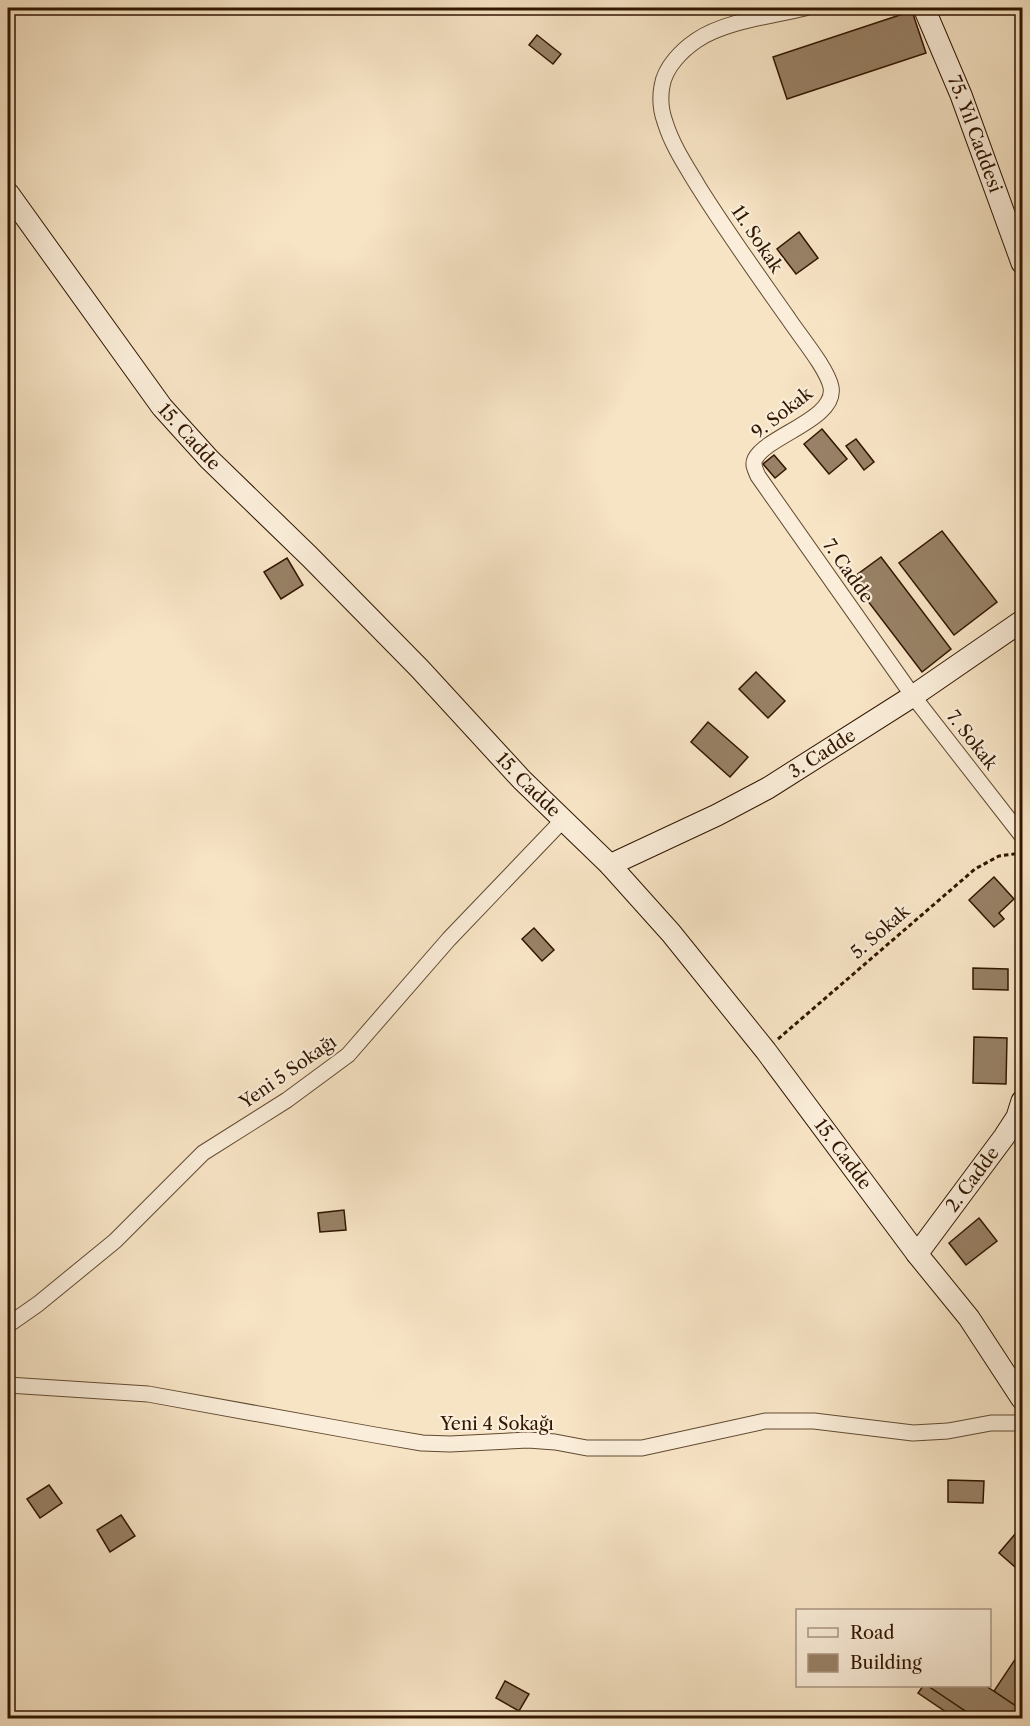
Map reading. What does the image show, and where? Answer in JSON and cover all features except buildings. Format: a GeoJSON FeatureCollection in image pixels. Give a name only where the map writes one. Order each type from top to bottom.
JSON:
{"type":"FeatureCollection","features":[{"type":"Feature","properties":{"kind":"street","name":"11. Sokak"},"geometry":{"type":"LineString","coordinates":[[805,8],[729,26],[709,32],[695,41],[678,56],[667,70],[662,85],[662,106],[668,130],[684,163],[813,355],[831,388]]}},
{"type":"Feature","properties":{"kind":"street","name":"75. Yıl Caddesi"},"geometry":{"type":"LineString","coordinates":[[924,8],[961,95],[1023,263]]}},
{"type":"Feature","properties":{"kind":"street","name":"15. Cadde"},"geometry":{"type":"LineString","coordinates":[[8,194],[162,407],[209,459],[420,669],[487,743],[562,820],[610,865],[671,933],[766,1051],[917,1254],[969,1318],[1023,1400]]}},
{"type":"Feature","properties":{"kind":"street","name":"9. Sokak"},"geometry":{"type":"LineString","coordinates":[[754,466],[755,459],[768,447],[826,405],[830,399],[831,388]]}},
{"type":"Feature","properties":{"kind":"street","name":"7. Cadde"},"geometry":{"type":"LineString","coordinates":[[754,466],[758,477],[913,696]]}},
{"type":"Feature","properties":{"kind":"street","name":"3. Cadde"},"geometry":{"type":"LineString","coordinates":[[610,865],[717,815],[768,788],[1022,627]]}},
{"type":"Feature","properties":{"kind":"street","name":"7. Sokak"},"geometry":{"type":"LineString","coordinates":[[913,696],[1023,836]]}},
{"type":"Feature","properties":{"kind":"street","name":"Yeni 5 Sokağı"},"geometry":{"type":"LineString","coordinates":[[8,1325],[38,1304],[115,1241],[203,1153],[286,1100],[348,1055],[469,917],[562,820]]}},
{"type":"Feature","properties":{"kind":"street","name":"2. Cadde"},"geometry":{"type":"LineString","coordinates":[[917,1254],[1004,1137],[1017,1118],[1023,1101]]}},
{"type":"Feature","properties":{"kind":"street","name":"Yeni 4 Sokağı"},"geometry":{"type":"LineString","coordinates":[[8,1385],[148,1394],[422,1443],[528,1440],[587,1448],[642,1448],[765,1421],[814,1421],[913,1433],[948,1431],[991,1423],[1023,1423]]}},
{"type":"Feature","properties":{"kind":"path","name":"5. Sokak"},"geometry":{"type":"LineString","coordinates":[[766,1051],[975,869],[999,856],[1023,853]]}}]}
